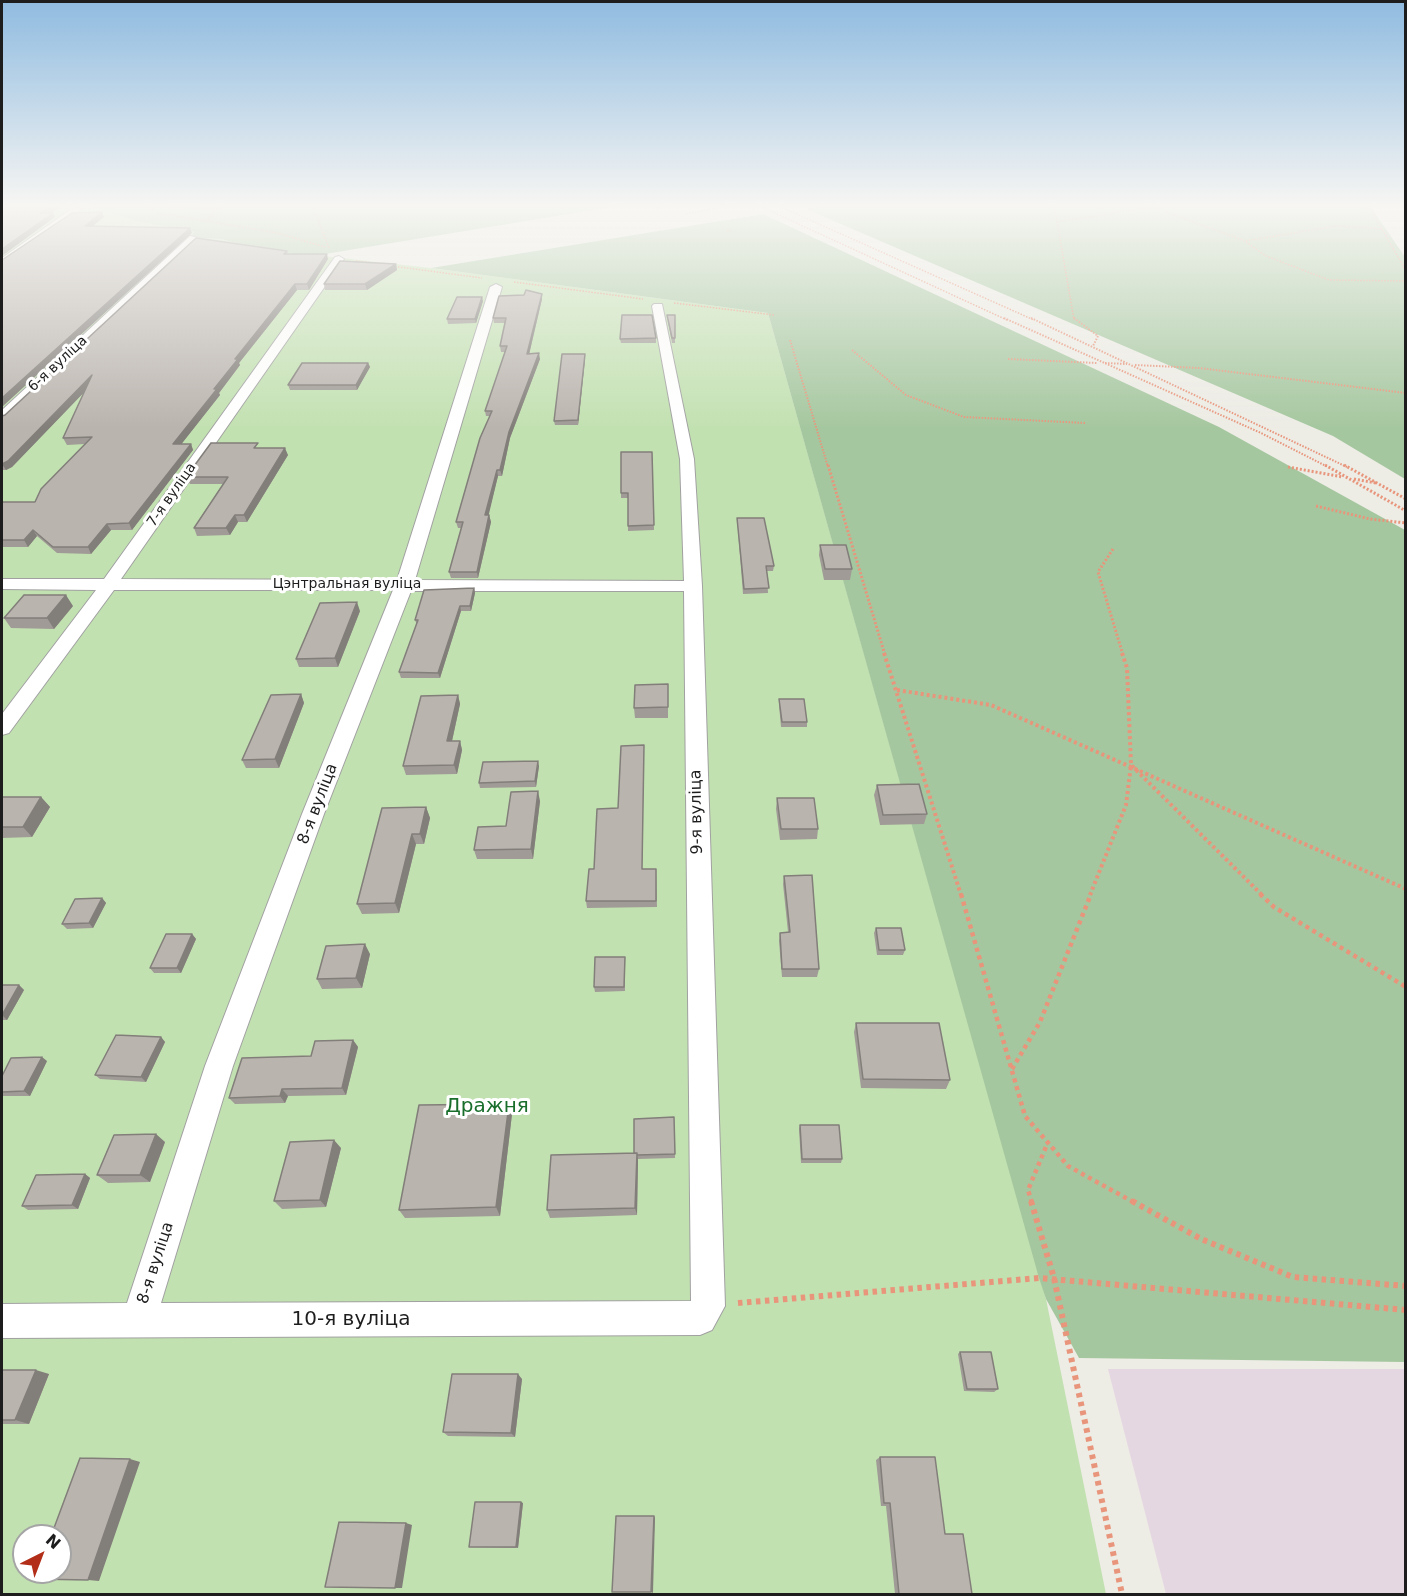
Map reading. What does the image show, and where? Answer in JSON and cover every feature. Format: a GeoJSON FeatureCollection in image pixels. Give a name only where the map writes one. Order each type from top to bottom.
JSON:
{"type":"FeatureCollection","features":[{"type":"Feature","properties":{"kind":"street","name":"6-я вуліца"},"geometry":{"type":"LineString","coordinates":[[2,417],[151,278]]}},
{"type":"Feature","properties":{"kind":"street","name":"7-я вуліца"},"geometry":{"type":"LineString","coordinates":[[2,728],[109,584],[317,278]]}},
{"type":"Feature","properties":{"kind":"street","name":"8-я вуліца"},"geometry":{"type":"LineString","coordinates":[[138,1321],[219,1066],[313,814],[405,584],[499,282]]}},
{"type":"Feature","properties":{"kind":"street","name":"9-я вуліца"},"geometry":{"type":"LineString","coordinates":[[659,303],[687,459],[693,586],[704,1312]]}},
{"type":"Feature","properties":{"kind":"street","name":"Цэнтральная вуліца"},"geometry":{"type":"LineString","coordinates":[[2,584],[693,586]]}},
{"type":"Feature","properties":{"kind":"street","name":"10-я вуліца"},"geometry":{"type":"LineString","coordinates":[[2,1321],[704,1312]]}},
{"type":"Feature","properties":{"kind":"path"},"geometry":{"type":"LineString","coordinates":[[475,278],[659,303],[774,315]]}},
{"type":"Feature","properties":{"kind":"path"},"geometry":{"type":"LineString","coordinates":[[917,278],[1261,433],[1350,478],[1406,511]]}},
{"type":"Feature","properties":{"kind":"path"},"geometry":{"type":"LineString","coordinates":[[941,278],[1093,346],[1329,457],[1406,500]]}},
{"type":"Feature","properties":{"kind":"path"},"geometry":{"type":"LineString","coordinates":[[1067,278],[1074,320],[1098,336],[1093,346]]}},
{"type":"Feature","properties":{"kind":"path"},"geometry":{"type":"LineString","coordinates":[[1325,278],[1406,281]]}},
{"type":"Feature","properties":{"kind":"path"},"geometry":{"type":"LineString","coordinates":[[790,340],[949,853],[1025,1116],[1068,1166],[1201,1239],[1293,1277],[1406,1286]]}},
{"type":"Feature","properties":{"kind":"path"},"geometry":{"type":"LineString","coordinates":[[852,350],[906,395],[964,417],[1054,424],[1085,423]]}},
{"type":"Feature","properties":{"kind":"path"},"geometry":{"type":"LineString","coordinates":[[1008,359],[1199,368],[1406,393]]}},
{"type":"Feature","properties":{"kind":"path"},"geometry":{"type":"LineString","coordinates":[[1288,467],[1379,484]]}},
{"type":"Feature","properties":{"kind":"path"},"geometry":{"type":"LineString","coordinates":[[1316,506],[1370,519],[1406,523]]}},
{"type":"Feature","properties":{"kind":"path"},"geometry":{"type":"LineString","coordinates":[[1011,1070],[1040,1022],[1126,805],[1131,765],[1127,668],[1098,572],[1113,549]]}},
{"type":"Feature","properties":{"kind":"path"},"geometry":{"type":"LineString","coordinates":[[897,690],[991,705],[1131,765],[1406,889]]}},
{"type":"Feature","properties":{"kind":"path"},"geometry":{"type":"LineString","coordinates":[[1131,765],[1274,907],[1406,987]]}},
{"type":"Feature","properties":{"kind":"path"},"geometry":{"type":"LineString","coordinates":[[1048,1142],[1028,1191],[1054,1278],[1122,1594]]}},
{"type":"Feature","properties":{"kind":"path"},"geometry":{"type":"LineString","coordinates":[[704,1312],[1054,1278],[1406,1310]]}},
{"type":"Feature","properties":{"kind":"shaded area"},"geometry":{"type":"Polygon","coordinates":[[[1108,1369],[1405,1369],[1405,1594],[1166,1594],[1108,1369]]]}},
{"type":"Feature","properties":{"kind":"green space","name":"Дражня"},"geometry":{"type":"Polygon","coordinates":[[[2,278],[509,278],[768,313],[1046,1299],[1106,1594],[2,1594],[2,278]]]}},
{"type":"Feature","properties":{"kind":"green space"},"geometry":{"type":"Polygon","coordinates":[[[509,278],[901,278],[1219,427],[1405,530],[1405,1362],[1079,1358],[1046,1299],[1039,1278],[768,313],[509,278]]]}},
{"type":"Feature","properties":{"kind":"green space"},"geometry":{"type":"Polygon","coordinates":[[[967,278],[1405,278],[1405,479],[1333,436],[967,278]]]}},
{"type":"Feature","properties":{"kind":"building"},"geometry":{"type":"Polygon","coordinates":[[[2,278],[134,278],[2,398],[2,278]]]}},
{"type":"Feature","properties":{"kind":"building"},"geometry":{"type":"Polygon","coordinates":[[[152,278],[311,278],[307,284],[295,284],[235,359],[238,359],[214,389],[217,389],[173,444],[191,444],[129,523],[107,524],[88,547],[53,547],[33,530],[24,540],[2,540],[2,502],[35,502],[41,489],[92,437],[63,438],[92,375],[8,461],[2,464],[2,416],[152,278]]]}},
{"type":"Feature","properties":{"kind":"building"},"geometry":{"type":"Polygon","coordinates":[[[328,278],[374,278],[365,284],[324,284],[328,278]]]}},
{"type":"Feature","properties":{"kind":"building"},"geometry":{"type":"Polygon","coordinates":[[[526,290],[542,294],[527,354],[539,353],[509,432],[500,470],[497,470],[485,515],[489,515],[477,572],[449,572],[463,522],[456,522],[480,438],[492,411],[485,411],[507,346],[500,346],[506,318],[493,318],[499,296],[524,295],[526,290]]]}},
{"type":"Feature","properties":{"kind":"building"},"geometry":{"type":"Polygon","coordinates":[[[457,297],[482,297],[475,319],[447,319],[457,297]]]}},
{"type":"Feature","properties":{"kind":"building"},"geometry":{"type":"Polygon","coordinates":[[[622,315],[652,315],[656,338],[620,339],[622,315]]]}},
{"type":"Feature","properties":{"kind":"building"},"geometry":{"type":"Polygon","coordinates":[[[667,315],[675,315],[675,338],[672,338],[667,315]]]}},
{"type":"Feature","properties":{"kind":"building"},"geometry":{"type":"Polygon","coordinates":[[[562,354],[585,354],[578,420],[554,421],[562,354]]]}},
{"type":"Feature","properties":{"kind":"building"},"geometry":{"type":"Polygon","coordinates":[[[302,363],[368,363],[356,385],[288,385],[302,363]]]}},
{"type":"Feature","properties":{"kind":"building"},"geometry":{"type":"Polygon","coordinates":[[[211,443],[258,443],[254,448],[285,448],[244,515],[235,515],[226,528],[194,528],[228,477],[186,477],[211,443]]]}},
{"type":"Feature","properties":{"kind":"building"},"geometry":{"type":"Polygon","coordinates":[[[621,452],[652,452],[654,525],[628,526],[628,493],[621,493],[621,452]]]}},
{"type":"Feature","properties":{"kind":"building"},"geometry":{"type":"Polygon","coordinates":[[[737,518],[764,518],[774,566],[766,566],[769,588],[744,589],[737,518]]]}},
{"type":"Feature","properties":{"kind":"building"},"geometry":{"type":"Polygon","coordinates":[[[820,545],[846,545],[852,569],[825,569],[820,545]]]}},
{"type":"Feature","properties":{"kind":"building"},"geometry":{"type":"Polygon","coordinates":[[[474,588],[470,606],[460,606],[438,673],[399,672],[418,620],[415,620],[424,590],[474,588]]]}},
{"type":"Feature","properties":{"kind":"building"},"geometry":{"type":"Polygon","coordinates":[[[24,595],[66,595],[47,618],[4,618],[24,595]]]}},
{"type":"Feature","properties":{"kind":"building"},"geometry":{"type":"Polygon","coordinates":[[[357,602],[335,658],[296,659],[320,603],[357,602]]]}},
{"type":"Feature","properties":{"kind":"building"},"geometry":{"type":"Polygon","coordinates":[[[668,684],[668,707],[634,708],[635,685],[668,684]]]}},
{"type":"Feature","properties":{"kind":"building"},"geometry":{"type":"Polygon","coordinates":[[[301,694],[275,759],[242,760],[271,695],[301,694]]]}},
{"type":"Feature","properties":{"kind":"building"},"geometry":{"type":"Polygon","coordinates":[[[458,695],[447,741],[460,741],[454,765],[403,766],[421,696],[458,695]]]}},
{"type":"Feature","properties":{"kind":"building"},"geometry":{"type":"Polygon","coordinates":[[[779,699],[804,699],[807,722],[782,722],[779,699]]]}},
{"type":"Feature","properties":{"kind":"building"},"geometry":{"type":"Polygon","coordinates":[[[644,745],[642,869],[656,869],[656,901],[586,901],[589,869],[594,869],[597,809],[618,808],[621,746],[644,745]]]}},
{"type":"Feature","properties":{"kind":"building"},"geometry":{"type":"Polygon","coordinates":[[[538,761],[535,781],[479,783],[483,762],[538,761]]]}},
{"type":"Feature","properties":{"kind":"building"},"geometry":{"type":"Polygon","coordinates":[[[919,784],[927,814],[883,815],[877,785],[919,784]]]}},
{"type":"Feature","properties":{"kind":"building"},"geometry":{"type":"Polygon","coordinates":[[[538,791],[531,849],[474,850],[478,827],[506,826],[511,792],[538,791]]]}},
{"type":"Feature","properties":{"kind":"building"},"geometry":{"type":"Polygon","coordinates":[[[2,797],[41,797],[23,827],[2,827],[2,797]]]}},
{"type":"Feature","properties":{"kind":"building"},"geometry":{"type":"Polygon","coordinates":[[[777,798],[814,798],[818,829],[781,829],[777,798]]]}},
{"type":"Feature","properties":{"kind":"building"},"geometry":{"type":"Polygon","coordinates":[[[426,807],[420,834],[412,834],[395,903],[357,904],[382,808],[426,807]]]}},
{"type":"Feature","properties":{"kind":"building"},"geometry":{"type":"Polygon","coordinates":[[[812,875],[819,969],[782,969],[780,933],[790,932],[784,876],[812,875]]]}},
{"type":"Feature","properties":{"kind":"building"},"geometry":{"type":"Polygon","coordinates":[[[102,898],[89,923],[62,924],[75,899],[102,898]]]}},
{"type":"Feature","properties":{"kind":"building"},"geometry":{"type":"Polygon","coordinates":[[[876,928],[901,928],[905,950],[879,950],[876,928]]]}},
{"type":"Feature","properties":{"kind":"building"},"geometry":{"type":"Polygon","coordinates":[[[166,934],[192,934],[177,968],[150,968],[166,934]]]}},
{"type":"Feature","properties":{"kind":"building"},"geometry":{"type":"Polygon","coordinates":[[[365,944],[356,978],[317,979],[326,946],[365,944]]]}},
{"type":"Feature","properties":{"kind":"building"},"geometry":{"type":"Polygon","coordinates":[[[595,957],[625,957],[624,987],[594,987],[595,957]]]}},
{"type":"Feature","properties":{"kind":"building"},"geometry":{"type":"Polygon","coordinates":[[[2,985],[19,985],[2,1015],[2,985]]]}},
{"type":"Feature","properties":{"kind":"building"},"geometry":{"type":"Polygon","coordinates":[[[856,1023],[939,1023],[950,1080],[863,1079],[856,1023]]]}},
{"type":"Feature","properties":{"kind":"building"},"geometry":{"type":"Polygon","coordinates":[[[116,1035],[161,1037],[141,1077],[95,1075],[116,1035]]]}},
{"type":"Feature","properties":{"kind":"building"},"geometry":{"type":"Polygon","coordinates":[[[353,1040],[342,1088],[282,1089],[280,1096],[229,1098],[242,1058],[311,1056],[315,1041],[353,1040]]]}},
{"type":"Feature","properties":{"kind":"building"},"geometry":{"type":"Polygon","coordinates":[[[42,1057],[24,1091],[2,1092],[2,1076],[11,1058],[42,1057]]]}},
{"type":"Feature","properties":{"kind":"building"},"geometry":{"type":"Polygon","coordinates":[[[509,1104],[496,1207],[399,1210],[419,1105],[509,1104]]]}},
{"type":"Feature","properties":{"kind":"building"},"geometry":{"type":"Polygon","coordinates":[[[674,1117],[675,1154],[637,1155],[634,1153],[634,1119],[674,1117]]]}},
{"type":"Feature","properties":{"kind":"building"},"geometry":{"type":"Polygon","coordinates":[[[800,1125],[839,1125],[842,1159],[802,1159],[800,1125]]]}},
{"type":"Feature","properties":{"kind":"building"},"geometry":{"type":"Polygon","coordinates":[[[156,1134],[140,1175],[97,1175],[114,1135],[156,1134]]]}},
{"type":"Feature","properties":{"kind":"building"},"geometry":{"type":"Polygon","coordinates":[[[334,1140],[320,1200],[274,1201],[290,1142],[334,1140]]]}},
{"type":"Feature","properties":{"kind":"building"},"geometry":{"type":"Polygon","coordinates":[[[637,1153],[635,1208],[547,1210],[551,1155],[637,1153]]]}},
{"type":"Feature","properties":{"kind":"building"},"geometry":{"type":"Polygon","coordinates":[[[85,1174],[72,1205],[22,1206],[36,1175],[85,1174]]]}},
{"type":"Feature","properties":{"kind":"building"},"geometry":{"type":"Polygon","coordinates":[[[960,1352],[991,1352],[998,1389],[967,1389],[960,1352]]]}},
{"type":"Feature","properties":{"kind":"building"},"geometry":{"type":"Polygon","coordinates":[[[2,1370],[36,1370],[15,1420],[2,1420],[2,1370]]]}},
{"type":"Feature","properties":{"kind":"building"},"geometry":{"type":"Polygon","coordinates":[[[452,1374],[518,1374],[511,1433],[443,1432],[452,1374]]]}},
{"type":"Feature","properties":{"kind":"building"},"geometry":{"type":"Polygon","coordinates":[[[880,1457],[935,1457],[945,1534],[963,1534],[972,1594],[899,1594],[890,1503],[884,1503],[880,1457]]]}},
{"type":"Feature","properties":{"kind":"building"},"geometry":{"type":"Polygon","coordinates":[[[80,1458],[130,1459],[88,1580],[72,1580],[72,1524],[55,1524],[80,1458]]]}},
{"type":"Feature","properties":{"kind":"building"},"geometry":{"type":"Polygon","coordinates":[[[475,1502],[521,1502],[516,1547],[469,1547],[475,1502]]]}},
{"type":"Feature","properties":{"kind":"building"},"geometry":{"type":"Polygon","coordinates":[[[616,1516],[654,1516],[651,1592],[612,1592],[616,1516]]]}},
{"type":"Feature","properties":{"kind":"building"},"geometry":{"type":"Polygon","coordinates":[[[339,1522],[406,1523],[395,1588],[325,1587],[339,1522]]]}}]}
